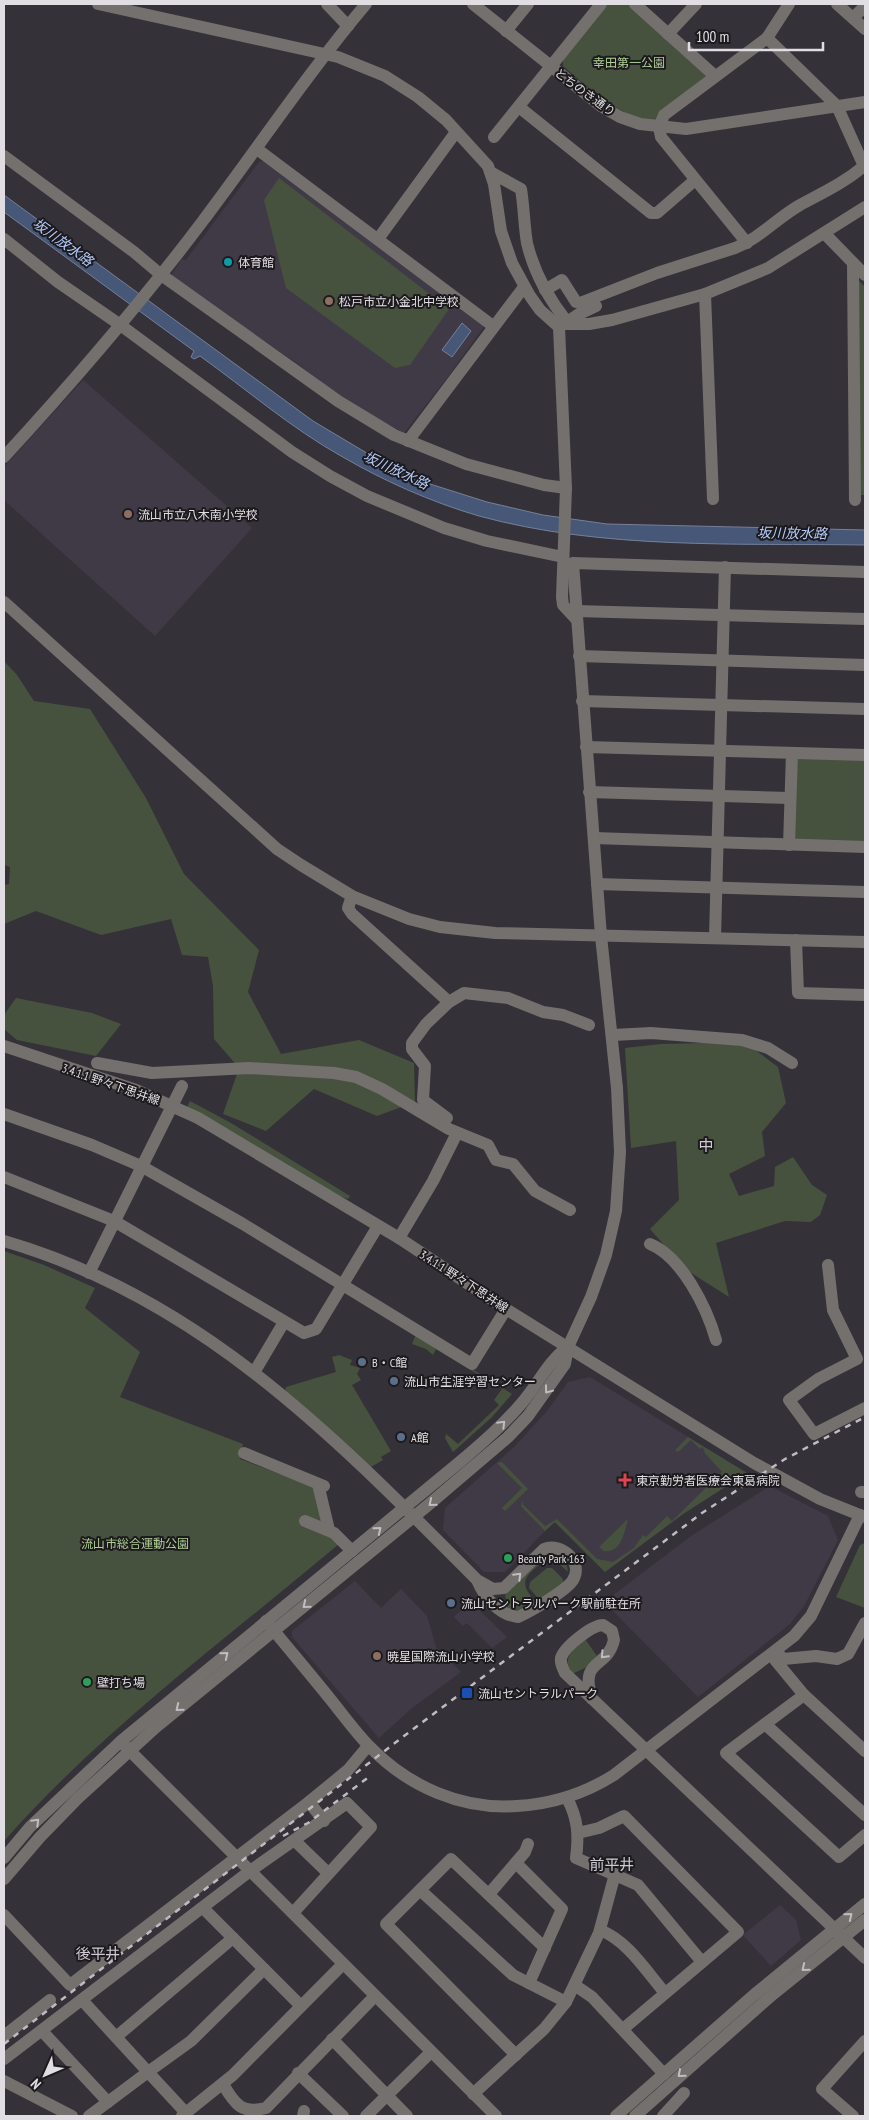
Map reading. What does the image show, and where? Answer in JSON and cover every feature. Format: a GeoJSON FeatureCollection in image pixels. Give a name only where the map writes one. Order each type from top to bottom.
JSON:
{"type":"FeatureCollection","features":[{"type":"Feature","properties":{"kind":"street"},"geometry":{"type":"LineString","coordinates":[[98,4],[325,55],[370,69],[400,84],[431,108],[479,155],[492,173],[520,189],[527,243],[544,290],[563,324],[566,491],[563,605],[576,615],[724,614],[865,619]]}},
{"type":"Feature","properties":{"kind":"street"},"geometry":{"type":"LineString","coordinates":[[327,4],[348,26]]}},
{"type":"Feature","properties":{"kind":"street"},"geometry":{"type":"LineString","coordinates":[[4,456],[80,372],[158,276],[257,150],[325,55],[366,4]]}},
{"type":"Feature","properties":{"kind":"street","name":"とちのき通り"},"geometry":{"type":"LineString","coordinates":[[473,4],[601,106],[620,117],[640,124],[686,129],[865,102]]}},
{"type":"Feature","properties":{"kind":"street"},"geometry":{"type":"LineString","coordinates":[[506,31],[528,4]]}},
{"type":"Feature","properties":{"kind":"street"},"geometry":{"type":"LineString","coordinates":[[494,137],[601,4]]}},
{"type":"Feature","properties":{"kind":"street"},"geometry":{"type":"LineString","coordinates":[[635,4],[715,76]]}},
{"type":"Feature","properties":{"kind":"street"},"geometry":{"type":"LineString","coordinates":[[668,34],[696,4]]}},
{"type":"Feature","properties":{"kind":"street"},"geometry":{"type":"LineString","coordinates":[[747,244],[661,137],[660,127],[664,115],[767,38],[790,4]]}},
{"type":"Feature","properties":{"kind":"street"},"geometry":{"type":"LineString","coordinates":[[838,4],[865,29]]}},
{"type":"Feature","properties":{"kind":"street"},"geometry":{"type":"LineString","coordinates":[[853,18],[865,6]]}},
{"type":"Feature","properties":{"kind":"street"},"geometry":{"type":"LineString","coordinates":[[544,290],[562,280],[576,302],[580,303],[643,279],[747,244],[800,205],[823,194],[864,166],[837,106],[767,38]]}},
{"type":"Feature","properties":{"kind":"street"},"geometry":{"type":"LineString","coordinates":[[519,107],[651,213],[657,213],[695,180]]}},
{"type":"Feature","properties":{"kind":"street"},"geometry":{"type":"LineString","coordinates":[[378,239],[456,132]]}},
{"type":"Feature","properties":{"kind":"street"},"geometry":{"type":"LineString","coordinates":[[257,150],[493,326]]}},
{"type":"Feature","properties":{"kind":"street"},"geometry":{"type":"LineString","coordinates":[[4,156],[134,252],[158,276],[369,421],[408,441],[466,464],[566,491]]}},
{"type":"Feature","properties":{"kind":"street"},"geometry":{"type":"LineString","coordinates":[[492,173],[500,231],[524,287],[540,310],[563,324],[589,324],[612,320],[705,294],[768,268],[865,207]]}},
{"type":"Feature","properties":{"kind":"street"},"geometry":{"type":"LineString","coordinates":[[824,233],[865,275]]}},
{"type":"Feature","properties":{"kind":"street"},"geometry":{"type":"LineString","coordinates":[[4,239],[58,282],[121,321],[292,452],[330,476],[367,496],[453,531],[487,542],[563,553]]}},
{"type":"Feature","properties":{"kind":"street"},"geometry":{"type":"LineString","coordinates":[[853,263],[855,500]]}},
{"type":"Feature","properties":{"kind":"street"},"geometry":{"type":"LineString","coordinates":[[563,324],[585,310],[619,297],[643,279]]}},
{"type":"Feature","properties":{"kind":"street"},"geometry":{"type":"LineString","coordinates":[[408,441],[524,287]]}},
{"type":"Feature","properties":{"kind":"street"},"geometry":{"type":"LineString","coordinates":[[705,294],[713,499]]}},
{"type":"Feature","properties":{"kind":"street"},"geometry":{"type":"LineString","coordinates":[[4,1878],[125,1746],[274,1631],[487,1456],[528,1416],[565,1364],[568,1347],[598,1277],[616,1211],[620,1152],[612,1036],[601,936],[589,792],[573,563],[725,566],[865,572]]}},
{"type":"Feature","properties":{"kind":"street"},"geometry":{"type":"LineString","coordinates":[[715,938],[725,566]]}},
{"type":"Feature","properties":{"kind":"street"},"geometry":{"type":"LineString","coordinates":[[4,602],[277,849],[352,896],[409,919],[440,927],[495,933],[865,942]]}},
{"type":"Feature","properties":{"kind":"street"},"geometry":{"type":"LineString","coordinates":[[579,656],[865,665]]}},
{"type":"Feature","properties":{"kind":"street"},"geometry":{"type":"LineString","coordinates":[[582,701],[865,710]]}},
{"type":"Feature","properties":{"kind":"street"},"geometry":{"type":"LineString","coordinates":[[586,747],[865,755]]}},
{"type":"Feature","properties":{"kind":"street"},"geometry":{"type":"LineString","coordinates":[[789,844],[792,753]]}},
{"type":"Feature","properties":{"kind":"street"},"geometry":{"type":"LineString","coordinates":[[589,792],[790,798]]}},
{"type":"Feature","properties":{"kind":"street"},"geometry":{"type":"LineString","coordinates":[[594,838],[865,847]]}},
{"type":"Feature","properties":{"kind":"street"},"geometry":{"type":"LineString","coordinates":[[598,884],[717,886],[865,892]]}},
{"type":"Feature","properties":{"kind":"street"},"geometry":{"type":"LineString","coordinates":[[352,896],[348,908],[352,914],[449,1002]]}},
{"type":"Feature","properties":{"kind":"street"},"geometry":{"type":"LineString","coordinates":[[796,940],[798,994],[865,995]]}},
{"type":"Feature","properties":{"kind":"street"},"geometry":{"type":"LineString","coordinates":[[399,1238],[433,1181],[453,1131],[451,1122],[424,1100],[425,1066],[412,1049],[412,1043],[426,1024],[449,1002],[464,994],[508,998],[543,1012],[564,1015],[589,1024]]}},
{"type":"Feature","properties":{"kind":"street"},"geometry":{"type":"LineString","coordinates":[[612,1036],[652,1033],[742,1040],[768,1048],[792,1063]]}},
{"type":"Feature","properties":{"kind":"street","name":"3.4.1.1 野々下思井線"},"geometry":{"type":"LineString","coordinates":[[4,1046],[53,1064],[136,1090],[230,1136],[399,1238],[506,1309],[788,1482],[863,1516]]}},
{"type":"Feature","properties":{"kind":"street"},"geometry":{"type":"LineString","coordinates":[[98,1063],[152,1074],[249,1068],[345,1074],[370,1082],[453,1131],[488,1146],[496,1160],[513,1164],[535,1191],[570,1210]]}},
{"type":"Feature","properties":{"kind":"street"},"geometry":{"type":"LineString","coordinates":[[89,1273],[182,1086]]}},
{"type":"Feature","properties":{"kind":"street"},"geometry":{"type":"LineString","coordinates":[[4,1114],[41,1126],[141,1166],[243,1224],[472,1364],[506,1309]]}},
{"type":"Feature","properties":{"kind":"street"},"geometry":{"type":"LineString","coordinates":[[4,1177],[114,1221],[304,1333],[316,1329],[378,1226]]}},
{"type":"Feature","properties":{"kind":"street"},"geometry":{"type":"LineString","coordinates":[[4,1241],[89,1273],[134,1295],[180,1322],[255,1371],[329,1435],[477,1580],[493,1589],[508,1586],[544,1549],[551,1546],[562,1549],[574,1563],[575,1575],[570,1584],[518,1617],[504,1613],[482,1591],[477,1580]]}},
{"type":"Feature","properties":{"kind":"street"},"geometry":{"type":"LineString","coordinates":[[650,1244],[661,1248],[675,1261],[703,1307],[716,1340]]}},
{"type":"Feature","properties":{"kind":"street"},"geometry":{"type":"LineString","coordinates":[[828,1265],[833,1310],[857,1359],[818,1378],[789,1400],[814,1434],[865,1408]]}},
{"type":"Feature","properties":{"kind":"street"},"geometry":{"type":"LineString","coordinates":[[255,1371],[284,1322]]}},
{"type":"Feature","properties":{"kind":"street"},"geometry":{"type":"LineString","coordinates":[[4,1858],[30,1828],[266,1621],[461,1461],[501,1425],[522,1404],[554,1357],[568,1347]]}},
{"type":"Feature","properties":{"kind":"street"},"geometry":{"type":"LineString","coordinates":[[244,1453],[321,1485],[329,1530]]}},
{"type":"Feature","properties":{"kind":"street"},"geometry":{"type":"LineString","coordinates":[[266,1621],[368,1746],[407,1778],[434,1792],[463,1802],[502,1807],[539,1805],[567,1798],[601,1783],[794,1636],[811,1616],[863,1516]]}},
{"type":"Feature","properties":{"kind":"street"},"geometry":{"type":"LineString","coordinates":[[305,1521],[334,1533],[352,1551]]}},
{"type":"Feature","properties":{"kind":"street"},"geometry":{"type":"LineString","coordinates":[[500,1589],[504,1613]]}},
{"type":"Feature","properties":{"kind":"street"},"geometry":{"type":"LineString","coordinates":[[773,1653],[783,1659],[816,1656],[837,1659],[848,1654],[865,1623]]}},
{"type":"Feature","properties":{"kind":"street"},"geometry":{"type":"LineString","coordinates":[[592,1699],[587,1679],[590,1670],[613,1644],[614,1634],[603,1625],[591,1628],[564,1652],[561,1664],[569,1678],[865,1958]]}},
{"type":"Feature","properties":{"kind":"street"},"geometry":{"type":"LineString","coordinates":[[773,1653],[804,1695],[865,1751]]}},
{"type":"Feature","properties":{"kind":"street"},"geometry":{"type":"LineString","coordinates":[[569,1678],[590,1670]]}},
{"type":"Feature","properties":{"kind":"street"},"geometry":{"type":"LineString","coordinates":[[804,1695],[726,1753],[839,1857],[865,1835]]}},
{"type":"Feature","properties":{"kind":"street"},"geometry":{"type":"LineString","coordinates":[[765,1724],[865,1816]]}},
{"type":"Feature","properties":{"kind":"street"},"geometry":{"type":"LineString","coordinates":[[125,1746],[496,2116]]}},
{"type":"Feature","properties":{"kind":"street"},"geometry":{"type":"LineString","coordinates":[[4,1915],[70,1985],[236,1856],[309,1802],[348,1770],[368,1746]]}},
{"type":"Feature","properties":{"kind":"street"},"geometry":{"type":"LineString","coordinates":[[567,1798],[576,1818],[578,1833],[576,1858],[630,1881],[644,1891],[702,1962]]}},
{"type":"Feature","properties":{"kind":"street"},"geometry":{"type":"LineString","coordinates":[[309,1802],[324,1821]]}},
{"type":"Feature","properties":{"kind":"street"},"geometry":{"type":"LineString","coordinates":[[4,2059],[250,1871],[324,1821],[347,1803],[372,1827],[293,1913]]}},
{"type":"Feature","properties":{"kind":"street"},"geometry":{"type":"LineString","coordinates":[[578,1833],[599,1828],[624,1816],[738,1932],[622,2029]]}},
{"type":"Feature","properties":{"kind":"street"},"geometry":{"type":"LineString","coordinates":[[295,1841],[328,1873]]}},
{"type":"Feature","properties":{"kind":"street"},"geometry":{"type":"LineString","coordinates":[[489,1894],[525,1852],[528,1844]]}},
{"type":"Feature","properties":{"kind":"street"},"geometry":{"type":"LineString","coordinates":[[516,2055],[386,1924],[451,1859],[545,1948]]}},
{"type":"Feature","properties":{"kind":"street"},"geometry":{"type":"LineString","coordinates":[[516,1863],[562,1909],[529,1983]]}},
{"type":"Feature","properties":{"kind":"street"},"geometry":{"type":"LineString","coordinates":[[473,2094],[544,2030],[566,2002],[576,1986],[600,1930],[615,1874]]}},
{"type":"Feature","properties":{"kind":"street"},"geometry":{"type":"LineString","coordinates":[[420,1890],[514,1975],[566,2002]]}},
{"type":"Feature","properties":{"kind":"street"},"geometry":{"type":"LineString","coordinates":[[635,2116],[744,2020],[838,1933],[865,1904]]}},
{"type":"Feature","properties":{"kind":"street"},"geometry":{"type":"LineString","coordinates":[[203,1908],[301,2006]]}},
{"type":"Feature","properties":{"kind":"street"},"geometry":{"type":"LineString","coordinates":[[616,2116],[755,1994],[838,1933],[865,1920]]}},
{"type":"Feature","properties":{"kind":"street"},"geometry":{"type":"LineString","coordinates":[[600,1930],[616,1938],[624,1945],[665,1993]]}},
{"type":"Feature","properties":{"kind":"street"},"geometry":{"type":"LineString","coordinates":[[116,2037],[233,1938]]}},
{"type":"Feature","properties":{"kind":"street"},"geometry":{"type":"LineString","coordinates":[[82,2000],[148,2072],[184,2115],[223,2084],[343,1964]]}},
{"type":"Feature","properties":{"kind":"street"},"geometry":{"type":"LineString","coordinates":[[90,2116],[190,2041],[264,1969]]}},
{"type":"Feature","properties":{"kind":"street"},"geometry":{"type":"LineString","coordinates":[[86,1972],[98,1988]]}},
{"type":"Feature","properties":{"kind":"street"},"geometry":{"type":"LineString","coordinates":[[576,1986],[592,1997],[664,2074]]}},
{"type":"Feature","properties":{"kind":"street"},"geometry":{"type":"LineString","coordinates":[[223,2084],[236,2102],[251,2112],[271,2104],[298,2073],[375,1996]]}},
{"type":"Feature","properties":{"kind":"street"},"geometry":{"type":"LineString","coordinates":[[4,2036],[50,2000]]}},
{"type":"Feature","properties":{"kind":"street"},"geometry":{"type":"LineString","coordinates":[[42,2031],[108,2102]]}},
{"type":"Feature","properties":{"kind":"street"},"geometry":{"type":"LineString","coordinates":[[332,2039],[407,2116]]}},
{"type":"Feature","properties":{"kind":"street"},"geometry":{"type":"LineString","coordinates":[[853,2116],[822,2089],[865,2042]]}},
{"type":"Feature","properties":{"kind":"street"},"geometry":{"type":"LineString","coordinates":[[366,2116],[431,2052]]}},
{"type":"Feature","properties":{"kind":"street"},"geometry":{"type":"LineString","coordinates":[[298,2073],[343,2116]]}},
{"type":"Feature","properties":{"kind":"street"},"geometry":{"type":"LineString","coordinates":[[4,2081],[72,2116]]}},
{"type":"Feature","properties":{"kind":"street"},"geometry":{"type":"LineString","coordinates":[[664,2116],[684,2094]]}},
{"type":"Feature","properties":{"kind":"shaded area","name":"松戸市立小金北中学校"},"geometry":{"type":"Polygon","coordinates":[[[265,160],[485,325],[404,433],[325,385],[294,361],[170,277],[182,259],[186,260],[259,162],[265,160]]]}},
{"type":"Feature","properties":{"kind":"shaded area","name":"流山市立八木南小学校"},"geometry":{"type":"Polygon","coordinates":[[[83,380],[252,528],[155,636],[4,500],[4,467],[83,380]]]}},
{"type":"Feature","properties":{"kind":"shaded area","name":"東京勤労者医療会東葛病院"},"geometry":{"type":"Polygon","coordinates":[[[590,1377],[747,1473],[683,1514],[605,1572],[554,1522],[505,1572],[484,1572],[443,1530],[445,1508],[515,1446],[547,1411],[568,1382],[590,1377]]]}},
{"type":"Feature","properties":{"kind":"shaded area"},"geometry":{"type":"Polygon","coordinates":[[[770,1486],[828,1516],[838,1540],[804,1606],[790,1624],[698,1697],[604,1602],[691,1536],[770,1486]]]}},
{"type":"Feature","properties":{"kind":"shaded area","name":"暁星国際流山小学校"},"geometry":{"type":"Polygon","coordinates":[[[355,1581],[381,1608],[401,1589],[427,1616],[436,1647],[461,1672],[412,1708],[379,1738],[292,1637],[292,1631],[355,1581]]]}},
{"type":"Feature","properties":{"kind":"shaded area"},"geometry":{"type":"Polygon","coordinates":[[[470,1601],[507,1637],[492,1648],[467,1623],[463,1626],[454,1617],[470,1601]]]}},
{"type":"Feature","properties":{"kind":"shaded area"},"geometry":{"type":"Polygon","coordinates":[[[780,1905],[796,1920],[801,1940],[771,1966],[743,1935],[780,1905]]]}},
{"type":"Feature","properties":{"kind":"green space","name":"幸田第一公園"},"geometry":{"type":"Polygon","coordinates":[[[608,4],[628,4],[711,76],[652,124],[627,114],[616,107],[594,92],[563,66],[563,60],[608,4]]]}},
{"type":"Feature","properties":{"kind":"green space"},"geometry":{"type":"Polygon","coordinates":[[[279,178],[449,309],[410,365],[395,368],[286,288],[264,200],[279,178]]]}},
{"type":"Feature","properties":{"kind":"green space"},"geometry":{"type":"Polygon","coordinates":[[[859,281],[865,287],[865,495],[860,495],[859,281]]]}},
{"type":"Feature","properties":{"kind":"green space"},"geometry":{"type":"Polygon","coordinates":[[[4,661],[17,675],[34,701],[90,709],[146,798],[184,874],[259,950],[248,992],[281,1054],[359,1040],[414,1063],[415,1102],[377,1116],[314,1089],[266,1131],[223,1114],[239,1068],[214,1039],[213,986],[208,957],[182,955],[171,919],[101,935],[36,911],[4,924],[4,885],[9,884],[10,867],[4,865],[4,661]]]}},
{"type":"Feature","properties":{"kind":"green space"},"geometry":{"type":"Polygon","coordinates":[[[799,758],[865,759],[865,842],[796,840],[793,837],[795,761],[799,758]]]}},
{"type":"Feature","properties":{"kind":"green space"},"geometry":{"type":"Polygon","coordinates":[[[16,998],[92,1013],[121,1024],[96,1056],[17,1040],[4,1029],[4,1015],[16,998]]]}},
{"type":"Feature","properties":{"kind":"green space"},"geometry":{"type":"Polygon","coordinates":[[[745,1042],[778,1067],[786,1103],[762,1132],[765,1156],[729,1174],[739,1196],[774,1186],[775,1167],[793,1157],[812,1185],[827,1195],[820,1215],[811,1222],[785,1221],[716,1243],[729,1297],[685,1269],[650,1229],[679,1200],[676,1141],[631,1148],[625,1048],[661,1044],[745,1042]]]}},
{"type":"Feature","properties":{"kind":"green space"},"geometry":{"type":"Polygon","coordinates":[[[190,1101],[231,1123],[350,1196],[348,1199],[339,1196],[187,1107],[190,1101]]]}},
{"type":"Feature","properties":{"kind":"green space","name":"流山市総合運動公園"},"geometry":{"type":"Polygon","coordinates":[[[4,1251],[44,1265],[95,1288],[85,1308],[140,1352],[120,1397],[243,1444],[240,1459],[314,1487],[339,1544],[123,1723],[42,1800],[4,1841],[4,1251]]]}},
{"type":"Feature","properties":{"kind":"green space"},"geometry":{"type":"Polygon","coordinates":[[[416,1334],[512,1394],[492,1417],[453,1452],[445,1438],[446,1434],[458,1444],[499,1405],[494,1400],[502,1389],[436,1349],[433,1355],[426,1349],[412,1344],[416,1334]]]}},
{"type":"Feature","properties":{"kind":"green space"},"geometry":{"type":"Polygon","coordinates":[[[339,1355],[352,1360],[350,1365],[360,1368],[357,1374],[361,1380],[352,1385],[391,1451],[381,1457],[383,1460],[371,1467],[285,1391],[286,1387],[336,1372],[332,1357],[339,1355]]]}},
{"type":"Feature","properties":{"kind":"green space"},"geometry":{"type":"Polygon","coordinates":[[[688,1437],[747,1473],[683,1514],[605,1572],[555,1522],[545,1531],[521,1506],[523,1501],[523,1505],[545,1526],[557,1519],[597,1559],[613,1562],[634,1548],[643,1535],[646,1537],[667,1516],[672,1521],[722,1472],[704,1452],[702,1447],[700,1449],[691,1440],[678,1452],[675,1450],[688,1437]]]}},
{"type":"Feature","properties":{"kind":"green space"},"geometry":{"type":"Polygon","coordinates":[[[502,1462],[528,1489],[505,1511],[502,1508],[522,1488],[497,1463],[502,1462]]]}},
{"type":"Feature","properties":{"kind":"green space"},"geometry":{"type":"Polygon","coordinates":[[[628,1519],[621,1541],[615,1549],[604,1551],[599,1547],[628,1519]]]}},
{"type":"Feature","properties":{"kind":"green space"},"geometry":{"type":"Polygon","coordinates":[[[865,1543],[865,1608],[836,1597],[860,1545],[865,1543]]]}},
{"type":"Feature","properties":{"kind":"green space"},"geometry":{"type":"Polygon","coordinates":[[[548,1555],[556,1555],[562,1558],[568,1572],[556,1561],[544,1561],[528,1575],[525,1584],[536,1602],[518,1610],[508,1609],[505,1595],[538,1561],[548,1555]]]}},
{"type":"Feature","properties":{"kind":"green space"},"geometry":{"type":"Polygon","coordinates":[[[547,1568],[552,1568],[563,1579],[563,1583],[544,1597],[537,1597],[529,1588],[530,1582],[547,1568]]]}},
{"type":"Feature","properties":{"kind":"green space"},"geometry":{"type":"Polygon","coordinates":[[[585,1639],[597,1656],[585,1668],[572,1674],[568,1659],[585,1639]]]}},
{"type":"Feature","properties":{"kind":"water","name":"坂川放水路"},"geometry":{"type":"Polygon","coordinates":[[[4,195],[313,421],[365,452],[425,482],[427,478],[431,479],[430,484],[487,502],[543,515],[607,524],[865,530],[865,545],[720,544],[622,540],[574,535],[526,527],[479,516],[408,490],[374,474],[322,445],[200,356],[194,359],[191,357],[194,351],[4,212],[4,195]]]}},
{"type":"Feature","properties":{"kind":"water"},"geometry":{"type":"Polygon","coordinates":[[[462,323],[471,331],[452,357],[442,350],[462,323]]]}},
{"type":"Feature","properties":{"kind":"railway"},"geometry":{"type":"LineString","coordinates":[[4,2044],[404,1736],[702,1513],[785,1459],[865,1417]]}},
{"type":"Feature","properties":{"kind":"railway"},"geometry":{"type":"LineString","coordinates":[[283,1836],[308,1823],[370,1776]]}},
{"type":"Feature","properties":{"kind":"place","name":"体育館"},"geometry":{"type":"Point","coordinates":[228,262]}},
{"type":"Feature","properties":{"kind":"place","name":"松戸市立小金北中学校"},"geometry":{"type":"Point","coordinates":[329,301]}},
{"type":"Feature","properties":{"kind":"place","name":"流山市立八木南小学校"},"geometry":{"type":"Point","coordinates":[128,514]}},
{"type":"Feature","properties":{"kind":"place","name":"B・C館"},"geometry":{"type":"Point","coordinates":[362,1362]}},
{"type":"Feature","properties":{"kind":"place","name":"流山市生涯学習センター"},"geometry":{"type":"Point","coordinates":[394,1381]}},
{"type":"Feature","properties":{"kind":"place","name":"A館"},"geometry":{"type":"Point","coordinates":[401,1437]}},
{"type":"Feature","properties":{"kind":"place","name":"東京勤労者医療会東葛病院"},"geometry":{"type":"Point","coordinates":[625,1480]}},
{"type":"Feature","properties":{"kind":"place","name":"Beauty Park 163"},"geometry":{"type":"Point","coordinates":[508,1558]}},
{"type":"Feature","properties":{"kind":"place","name":"流山セントラルパーク駅前駐在所"},"geometry":{"type":"Point","coordinates":[451,1603]}},
{"type":"Feature","properties":{"kind":"place","name":"暁星国際流山小学校"},"geometry":{"type":"Point","coordinates":[377,1656]}},
{"type":"Feature","properties":{"kind":"place","name":"壁打ち場"},"geometry":{"type":"Point","coordinates":[87,1682]}},
{"type":"Feature","properties":{"kind":"place","name":"流山セントラルパーク"},"geometry":{"type":"Point","coordinates":[467,1693]}},
{"type":"Feature","properties":{"kind":"district","name":"中"},"geometry":{"type":"Point","coordinates":[706,1145]}},
{"type":"Feature","properties":{"kind":"district","name":"前平井"},"geometry":{"type":"Point","coordinates":[612,1864]}},
{"type":"Feature","properties":{"kind":"district","name":"後平井"},"geometry":{"type":"Point","coordinates":[98,1953]}}]}
